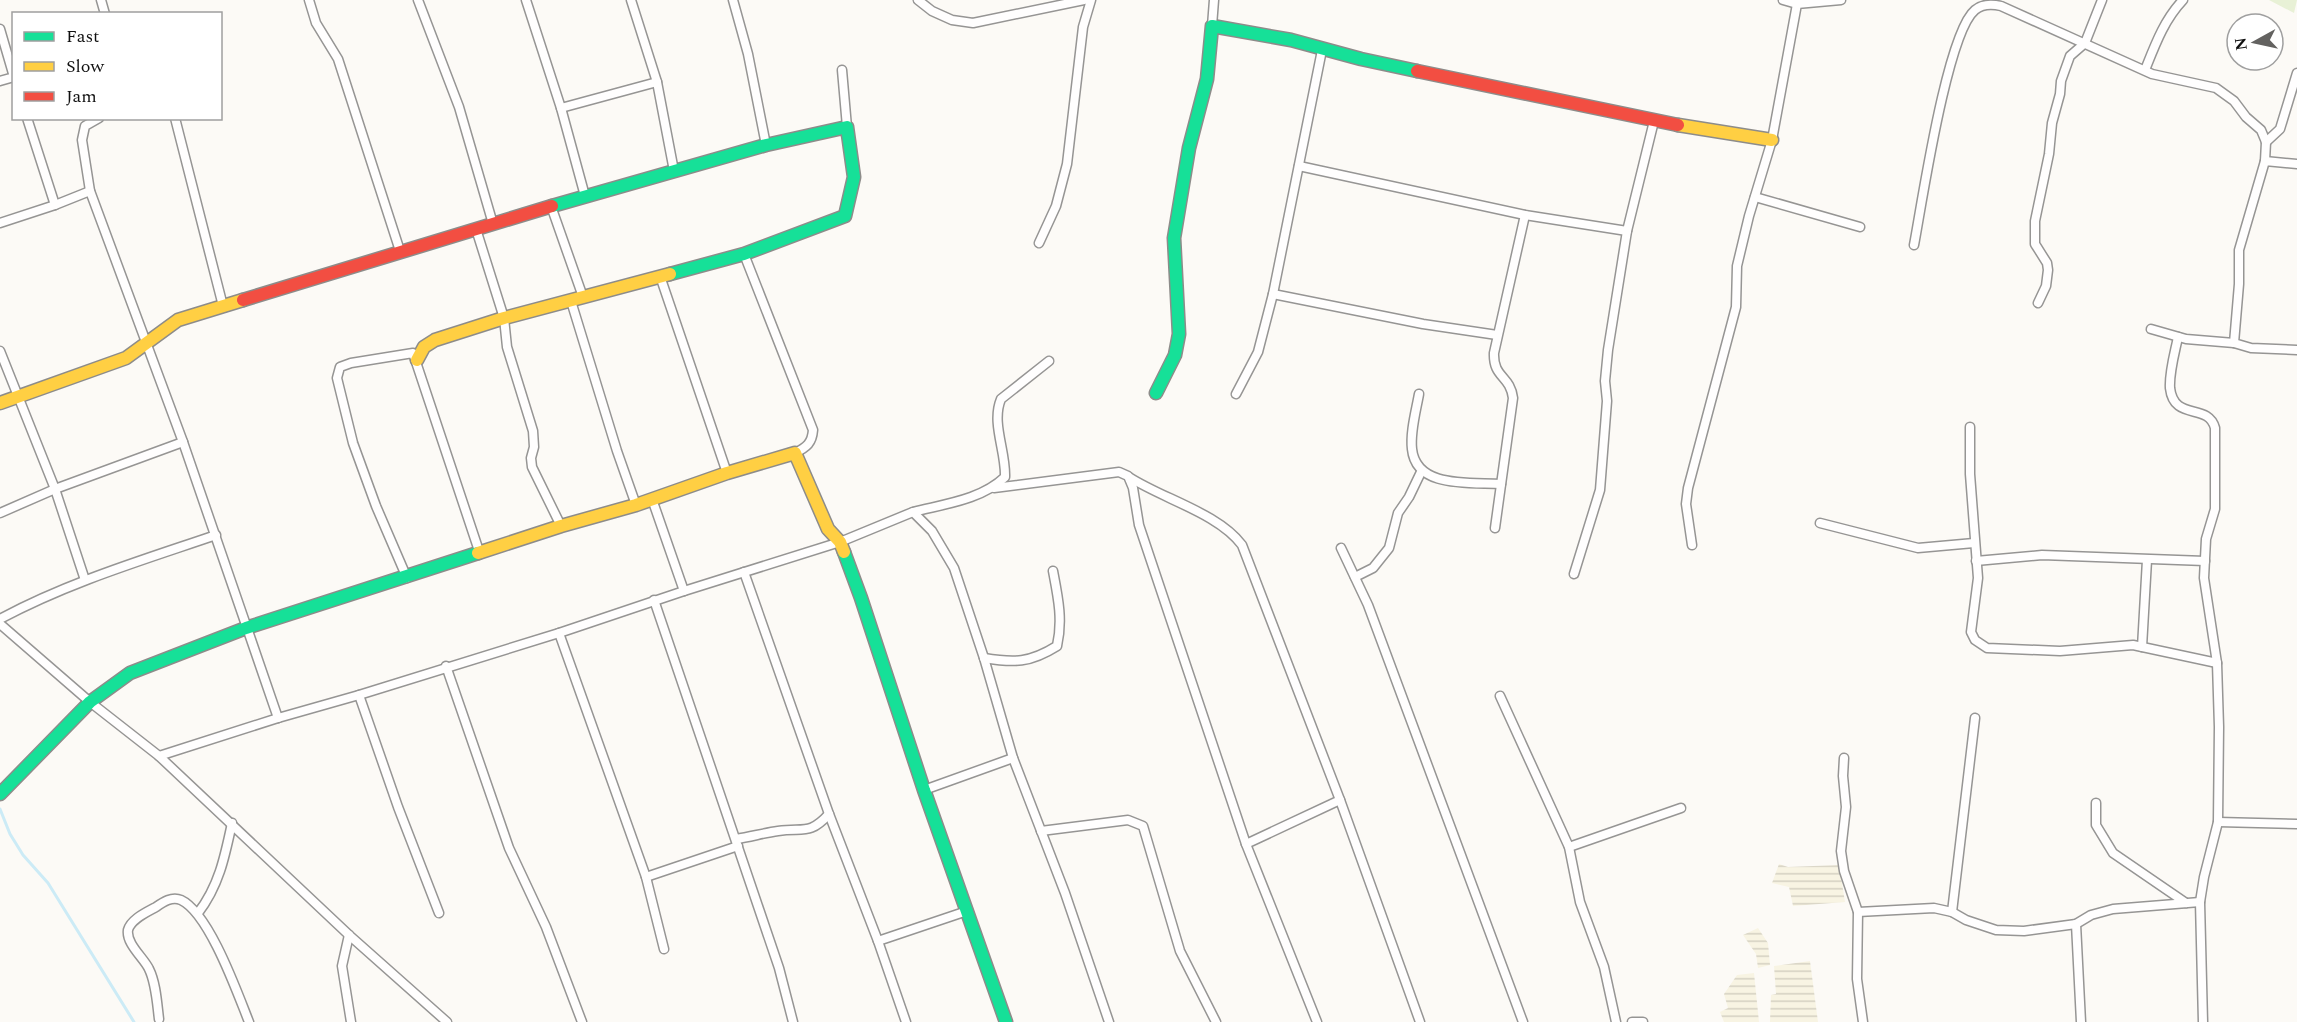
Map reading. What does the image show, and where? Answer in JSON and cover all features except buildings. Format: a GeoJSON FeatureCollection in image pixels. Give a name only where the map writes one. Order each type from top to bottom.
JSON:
{"type":"FeatureCollection","features":[{"type":"Feature","properties":{"kind":"street"},"geometry":{"type":"LineString","coordinates":[[309,0],[316,23],[338,58],[400,251]]}},
{"type":"Feature","properties":{"kind":"street"},"geometry":{"type":"LineString","coordinates":[[418,0],[459,107],[493,224]]}},
{"type":"Feature","properties":{"kind":"street"},"geometry":{"type":"LineString","coordinates":[[526,0],[561,108],[585,196]]}},
{"type":"Feature","properties":{"kind":"street"},"geometry":{"type":"LineString","coordinates":[[631,0],[657,82],[674,171]]}},
{"type":"Feature","properties":{"kind":"street"},"geometry":{"type":"LineString","coordinates":[[733,0],[748,54],[766,145]]}},
{"type":"Feature","properties":{"kind":"street"},"geometry":{"type":"LineString","coordinates":[[918,0],[932,11],[952,20],[973,23],[1084,0]]}},
{"type":"Feature","properties":{"kind":"street"},"geometry":{"type":"LineString","coordinates":[[1039,243],[1056,206],[1067,164],[1083,27],[1091,0]]}},
{"type":"Feature","properties":{"kind":"street"},"geometry":{"type":"LineString","coordinates":[[1156,393],[1175,355],[1179,334],[1174,238],[1189,148],[1207,79],[1214,0]]}},
{"type":"Feature","properties":{"kind":"street"},"geometry":{"type":"LineString","coordinates":[[1783,0],[1797,4],[1841,0]]}},
{"type":"Feature","properties":{"kind":"street"},"geometry":{"type":"LineString","coordinates":[[2038,303],[2046,286],[2048,270],[2035,244],[2035,221],[2049,154],[2052,123],[2063,72],[2070,56],[2085,43],[2102,0]]}},
{"type":"Feature","properties":{"kind":"street"},"geometry":{"type":"LineString","coordinates":[[2145,70],[2172,12],[2183,0]]}},
{"type":"Feature","properties":{"kind":"street"},"geometry":{"type":"LineString","coordinates":[[1692,545],[1686,504],[1688,488],[1736,307],[1737,266],[1772,140],[1797,4]]}},
{"type":"Feature","properties":{"kind":"street"},"geometry":{"type":"LineString","coordinates":[[1914,245],[1946,78],[1962,30],[1978,4],[2001,6],[2152,74],[2216,88],[2234,101],[2260,130],[2266,142],[2265,160],[2239,250],[2240,284],[2234,343]]}},
{"type":"Feature","properties":{"kind":"street"},"geometry":{"type":"LineString","coordinates":[[1212,26],[1291,40],[1322,50],[1654,122],[1772,140]]}},
{"type":"Feature","properties":{"kind":"street"},"geometry":{"type":"LineString","coordinates":[[0,28],[12,70]]}},
{"type":"Feature","properties":{"kind":"street"},"geometry":{"type":"LineString","coordinates":[[1236,394],[1258,352],[1273,294],[1322,50]]}},
{"type":"Feature","properties":{"kind":"street"},"geometry":{"type":"LineString","coordinates":[[417,360],[424,347],[435,340],[504,318],[744,254],[845,216],[855,177],[847,127],[842,70]]}},
{"type":"Feature","properties":{"kind":"street"},"geometry":{"type":"LineString","coordinates":[[2266,142],[2275,135],[2284,120],[2297,73]]}},
{"type":"Feature","properties":{"kind":"street"},"geometry":{"type":"LineString","coordinates":[[561,108],[657,82]]}},
{"type":"Feature","properties":{"kind":"street"},"geometry":{"type":"LineString","coordinates":[[28,120],[56,205]]}},
{"type":"Feature","properties":{"kind":"street"},"geometry":{"type":"LineString","coordinates":[[96,120],[86,126],[82,140],[90,191],[183,442],[278,718]]}},
{"type":"Feature","properties":{"kind":"street"},"geometry":{"type":"LineString","coordinates":[[176,120],[223,306]]}},
{"type":"Feature","properties":{"kind":"street"},"geometry":{"type":"LineString","coordinates":[[1574,574],[1600,490],[1607,400],[1605,381],[1627,231],[1654,122]]}},
{"type":"Feature","properties":{"kind":"street"},"geometry":{"type":"LineString","coordinates":[[0,403],[126,358],[178,320],[585,196],[766,145],[847,127]]}},
{"type":"Feature","properties":{"kind":"street"},"geometry":{"type":"LineString","coordinates":[[2265,160],[2297,164]]}},
{"type":"Feature","properties":{"kind":"street"},"geometry":{"type":"LineString","coordinates":[[1299,166],[1525,215],[1627,231]]}},
{"type":"Feature","properties":{"kind":"street"},"geometry":{"type":"LineString","coordinates":[[0,223],[56,205],[90,191]]}},
{"type":"Feature","properties":{"kind":"street"},"geometry":{"type":"LineString","coordinates":[[1755,197],[1860,227]]}},
{"type":"Feature","properties":{"kind":"street"},"geometry":{"type":"LineString","coordinates":[[551,206],[583,297]]}},
{"type":"Feature","properties":{"kind":"street"},"geometry":{"type":"LineString","coordinates":[[1495,528],[1513,398],[1512,387],[1496,370],[1494,364],[1497,335],[1525,215]]}},
{"type":"Feature","properties":{"kind":"street"},"geometry":{"type":"LineString","coordinates":[[477,230],[504,318],[507,347],[533,431],[532,468],[561,526]]}},
{"type":"Feature","properties":{"kind":"street"},"geometry":{"type":"LineString","coordinates":[[0,794],[90,702],[130,673],[246,628],[407,578],[561,526],[636,505],[727,473],[795,453],[806,447],[812,441],[813,430],[744,254]]}},
{"type":"Feature","properties":{"kind":"street"},"geometry":{"type":"LineString","coordinates":[[660,276],[727,473]]}},
{"type":"Feature","properties":{"kind":"street"},"geometry":{"type":"LineString","coordinates":[[1273,294],[1423,324],[1497,335]]}},
{"type":"Feature","properties":{"kind":"street"},"geometry":{"type":"LineString","coordinates":[[571,301],[617,452],[636,505]]}},
{"type":"Feature","properties":{"kind":"street"},"geometry":{"type":"LineString","coordinates":[[2151,329],[2178,337],[2234,343],[2251,348],[2297,350]]}},
{"type":"Feature","properties":{"kind":"street"},"geometry":{"type":"LineString","coordinates":[[2178,337],[2170,387],[2173,400],[2177,406],[2206,416],[2213,421],[2215,428],[2215,508],[2206,539],[2205,593],[2217,663],[2218,822],[2200,902],[2203,1022]]}},
{"type":"Feature","properties":{"kind":"street"},"geometry":{"type":"LineString","coordinates":[[0,351],[55,489],[85,580]]}},
{"type":"Feature","properties":{"kind":"street"},"geometry":{"type":"LineString","coordinates":[[407,578],[376,506],[353,443],[337,378],[340,367],[351,363],[414,353],[480,554]]}},
{"type":"Feature","properties":{"kind":"street"},"geometry":{"type":"LineString","coordinates":[[994,488],[1005,477],[997,417],[1001,399],[1049,361]]}},
{"type":"Feature","properties":{"kind":"street"},"geometry":{"type":"LineString","coordinates":[[1419,394],[1412,447],[1414,462],[1421,472],[1440,480],[1501,484]]}},
{"type":"Feature","properties":{"kind":"street"},"geometry":{"type":"LineString","coordinates":[[1970,428],[1970,474],[1977,596],[1971,632],[1975,640],[1987,648],[2061,651],[2133,645],[2217,663]]}},
{"type":"Feature","properties":{"kind":"street"},"geometry":{"type":"LineString","coordinates":[[0,513],[55,489],[183,442]]}},
{"type":"Feature","properties":{"kind":"street"},"geometry":{"type":"LineString","coordinates":[[795,453],[828,529],[840,542],[861,598],[924,790],[1006,1022]]}},
{"type":"Feature","properties":{"kind":"street"},"geometry":{"type":"LineString","coordinates":[[159,756],[559,633],[654,600],[840,542],[913,512],[974,496],[994,488],[1119,472],[1148,490],[1215,523],[1242,545],[1340,800],[1420,1022]]}},
{"type":"Feature","properties":{"kind":"street"},"geometry":{"type":"LineString","coordinates":[[1355,577],[1374,568],[1389,548],[1398,513],[1421,472]]}},
{"type":"Feature","properties":{"kind":"street"},"geometry":{"type":"LineString","coordinates":[[1128,477],[1133,488],[1139,525],[1246,843],[1317,1022]]}},
{"type":"Feature","properties":{"kind":"street"},"geometry":{"type":"LineString","coordinates":[[652,499],[684,591]]}},
{"type":"Feature","properties":{"kind":"street"},"geometry":{"type":"LineString","coordinates":[[913,512],[932,531],[954,568],[984,658],[1013,758],[1065,893],[1109,1022]]}},
{"type":"Feature","properties":{"kind":"street"},"geometry":{"type":"LineString","coordinates":[[1820,523],[1918,548],[1974,543]]}},
{"type":"Feature","properties":{"kind":"street"},"geometry":{"type":"LineString","coordinates":[[0,619],[39,598],[85,580],[216,535]]}},
{"type":"Feature","properties":{"kind":"street"},"geometry":{"type":"LineString","coordinates":[[1341,548],[1368,605],[1523,1022]]}},
{"type":"Feature","properties":{"kind":"street"},"geometry":{"type":"LineString","coordinates":[[1976,561],[2042,555],[2205,561]]}},
{"type":"Feature","properties":{"kind":"street"},"geometry":{"type":"LineString","coordinates":[[2142,647],[2147,560]]}},
{"type":"Feature","properties":{"kind":"street"},"geometry":{"type":"LineString","coordinates":[[984,658],[1006,662],[1026,661],[1057,646],[1061,610],[1053,571]]}},
{"type":"Feature","properties":{"kind":"street"},"geometry":{"type":"LineString","coordinates":[[744,572],[829,814],[878,941],[906,1022]]}},
{"type":"Feature","properties":{"kind":"street"},"geometry":{"type":"LineString","coordinates":[[654,600],[779,968],[794,1022]]}},
{"type":"Feature","properties":{"kind":"street"},"geometry":{"type":"LineString","coordinates":[[0,624],[90,702],[159,756],[349,935],[447,1022]]}},
{"type":"Feature","properties":{"kind":"street"},"geometry":{"type":"LineString","coordinates":[[559,633],[646,877],[664,949]]}},
{"type":"Feature","properties":{"kind":"street"},"geometry":{"type":"LineString","coordinates":[[446,666],[509,849],[546,927],[582,1022]]}},
{"type":"Feature","properties":{"kind":"street"},"geometry":{"type":"LineString","coordinates":[[359,695],[398,807],[439,912]]}},
{"type":"Feature","properties":{"kind":"street"},"geometry":{"type":"LineString","coordinates":[[1500,696],[1569,847],[1580,902],[1604,967],[1616,1022]]}},
{"type":"Feature","properties":{"kind":"street"},"geometry":{"type":"LineString","coordinates":[[1952,912],[1975,718]]}},
{"type":"Feature","properties":{"kind":"street"},"geometry":{"type":"LineString","coordinates":[[924,790],[1013,758]]}},
{"type":"Feature","properties":{"kind":"street"},"geometry":{"type":"LineString","coordinates":[[1844,758],[1846,807],[1841,851],[1844,872],[1858,912],[1857,979],[1863,1022]]}},
{"type":"Feature","properties":{"kind":"street"},"geometry":{"type":"LineString","coordinates":[[1246,843],[1340,800]]}},
{"type":"Feature","properties":{"kind":"street"},"geometry":{"type":"LineString","coordinates":[[2096,803],[2096,825],[2113,853],[2186,904]]}},
{"type":"Feature","properties":{"kind":"street"},"geometry":{"type":"LineString","coordinates":[[1569,847],[1681,808]]}},
{"type":"Feature","properties":{"kind":"street"},"geometry":{"type":"LineString","coordinates":[[646,877],[737,843],[778,831],[805,831],[819,825],[829,814]]}},
{"type":"Feature","properties":{"kind":"street"},"geometry":{"type":"LineString","coordinates":[[1041,831],[1128,820],[1143,826],[1180,951],[1216,1022]]}},
{"type":"Feature","properties":{"kind":"street"},"geometry":{"type":"LineString","coordinates":[[2218,822],[2297,824]]}},
{"type":"Feature","properties":{"kind":"street"},"geometry":{"type":"LineString","coordinates":[[198,913],[205,905],[222,868],[232,823]]}},
{"type":"Feature","properties":{"kind":"street"},"geometry":{"type":"LineString","coordinates":[[159,1019],[150,969],[134,947],[128,929],[133,921],[166,900],[174,898],[181,900],[198,913],[224,963],[249,1022]]}},
{"type":"Feature","properties":{"kind":"street"},"geometry":{"type":"LineString","coordinates":[[1858,912],[1935,908],[1952,912],[1966,920],[1996,930],[2024,931],[2076,924],[2091,915],[2113,909],[2200,902]]}},
{"type":"Feature","properties":{"kind":"street"},"geometry":{"type":"LineString","coordinates":[[878,941],[967,911]]}},
{"type":"Feature","properties":{"kind":"street"},"geometry":{"type":"LineString","coordinates":[[2076,924],[2081,1022]]}},
{"type":"Feature","properties":{"kind":"street"},"geometry":{"type":"LineString","coordinates":[[349,935],[342,966],[351,1022]]}},
{"type":"Feature","properties":{"kind":"street"},"geometry":{"type":"LineString","coordinates":[[1632,1022],[1643,1022]]}},
{"type":"Feature","properties":{"kind":"shaded area"},"geometry":{"type":"Polygon","coordinates":[[[1779,864],[1788,867],[1839,865],[1845,902],[1793,906],[1789,887],[1772,883],[1779,864]]]}},
{"type":"Feature","properties":{"kind":"shaded area"},"geometry":{"type":"Polygon","coordinates":[[[1758,928],[1768,943],[1770,965],[1758,968],[1756,954],[1743,935],[1758,928]]]}},
{"type":"Feature","properties":{"kind":"shaded area"},"geometry":{"type":"Polygon","coordinates":[[[1810,961],[1818,1022],[1770,1022],[1771,995],[1776,994],[1774,966],[1810,961]]]}},
{"type":"Feature","properties":{"kind":"shaded area"},"geometry":{"type":"Polygon","coordinates":[[[1754,973],[1759,1022],[1724,1022],[1720,1012],[1728,1008],[1724,994],[1737,975],[1754,973]]]}},
{"type":"Feature","properties":{"kind":"green space"},"geometry":{"type":"Polygon","coordinates":[[[2269,0],[2297,0],[2294,13],[2269,0]]]}},
{"type":"Feature","properties":{"kind":"waterway"},"geometry":{"type":"LineString","coordinates":[[0,809],[10,834],[23,855],[48,883],[134,1022]]}},
{"type":"Feature","properties":{"kind":"traffic: fast"},"geometry":{"type":"LineString","coordinates":[[1156,393],[1175,355],[1179,334],[1174,238],[1189,148],[1207,79],[1212,26],[1291,40],[1417,71]]}},
{"type":"Feature","properties":{"kind":"traffic: fast"},"geometry":{"type":"LineString","coordinates":[[552,206],[766,145],[847,127],[854,177],[845,216],[744,254],[670,274]]}},
{"type":"Feature","properties":{"kind":"traffic: fast"},"geometry":{"type":"LineString","coordinates":[[844,552],[924,790],[1006,1022]]}},
{"type":"Feature","properties":{"kind":"traffic: fast"},"geometry":{"type":"LineString","coordinates":[[0,794],[90,702],[130,673],[246,628],[478,553]]}},
{"type":"Feature","properties":{"kind":"traffic: slow"},"geometry":{"type":"LineString","coordinates":[[1678,125],[1772,140]]}},
{"type":"Feature","properties":{"kind":"traffic: slow"},"geometry":{"type":"LineString","coordinates":[[417,360],[424,347],[435,340],[504,318],[670,274]]}},
{"type":"Feature","properties":{"kind":"traffic: slow"},"geometry":{"type":"LineString","coordinates":[[0,403],[126,358],[178,320],[243,300]]}},
{"type":"Feature","properties":{"kind":"traffic: slow"},"geometry":{"type":"LineString","coordinates":[[478,553],[795,453],[828,529],[840,542],[844,552]]}},
{"type":"Feature","properties":{"kind":"traffic: jam"},"geometry":{"type":"LineString","coordinates":[[1417,71],[1678,125]]}},
{"type":"Feature","properties":{"kind":"traffic: jam"},"geometry":{"type":"LineString","coordinates":[[243,300],[552,206]]}}]}
